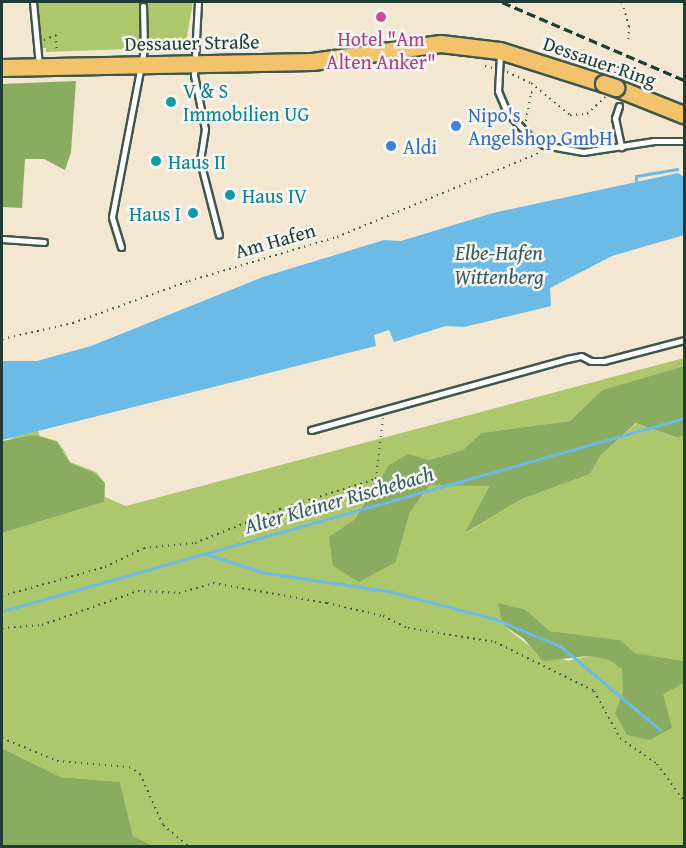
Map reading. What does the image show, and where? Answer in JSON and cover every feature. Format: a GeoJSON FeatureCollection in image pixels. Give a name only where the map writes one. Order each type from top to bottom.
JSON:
{"type":"FeatureCollection","features":[{"type":"Feature","properties":{"kind":"main road","name":"Dessauer Straße"},"geometry":{"type":"LineString","coordinates":[[2,68],[141,63],[313,62],[381,50],[441,44],[500,51]]}},
{"type":"Feature","properties":{"kind":"main road","name":"Dessauer Ring"},"geometry":{"type":"LineString","coordinates":[[500,51],[611,85],[684,115]]}},
{"type":"Feature","properties":{"kind":"lane"},"geometry":{"type":"LineString","coordinates":[[33,2],[35,44],[39,67]]}},
{"type":"Feature","properties":{"kind":"lane"},"geometry":{"type":"LineString","coordinates":[[198,2],[194,81],[205,129],[200,161],[219,235]]}},
{"type":"Feature","properties":{"kind":"lane"},"geometry":{"type":"LineString","coordinates":[[121,247],[112,217],[141,63],[143,6]]}},
{"type":"Feature","properties":{"kind":"lane"},"geometry":{"type":"LineString","coordinates":[[500,51],[498,91],[519,128],[544,145],[583,152],[684,141]]}},
{"type":"Feature","properties":{"kind":"lane"},"geometry":{"type":"LineString","coordinates":[[619,106],[615,118],[621,147]]}},
{"type":"Feature","properties":{"kind":"lane"},"geometry":{"type":"LineString","coordinates":[[2,239],[44,242]]}},
{"type":"Feature","properties":{"kind":"lane"},"geometry":{"type":"LineString","coordinates":[[311,430],[567,359],[581,356],[591,361],[604,361],[684,340]]}},
{"type":"Feature","properties":{"kind":"path"},"geometry":{"type":"LineString","coordinates":[[622,2],[629,26],[628,44]]}},
{"type":"Feature","properties":{"kind":"path"},"geometry":{"type":"LineString","coordinates":[[35,44],[61,33]]}},
{"type":"Feature","properties":{"kind":"path"},"geometry":{"type":"LineString","coordinates":[[56,35],[57,53]]}},
{"type":"Feature","properties":{"kind":"path"},"geometry":{"type":"LineString","coordinates":[[515,74],[570,115],[587,114],[611,85],[622,58]]}},
{"type":"Feature","properties":{"kind":"path"},"geometry":{"type":"LineString","coordinates":[[485,66],[495,69]]}},
{"type":"Feature","properties":{"kind":"path"},"geometry":{"type":"LineString","coordinates":[[519,128],[530,116],[531,93],[536,89]]}},
{"type":"Feature","properties":{"kind":"path","name":"Am Hafen"},"geometry":{"type":"LineString","coordinates":[[2,339],[73,323],[189,281],[337,237],[540,154],[544,145]]}},
{"type":"Feature","properties":{"kind":"path"},"geometry":{"type":"LineString","coordinates":[[2,596],[105,567],[144,548],[195,543],[280,508],[376,479],[384,410]]}},
{"type":"Feature","properties":{"kind":"path"},"geometry":{"type":"LineString","coordinates":[[2,628],[42,625],[138,591],[179,593],[213,583],[327,603],[382,616],[408,628],[495,642],[594,691],[620,738],[657,764],[684,801]]}},
{"type":"Feature","properties":{"kind":"path"},"geometry":{"type":"LineString","coordinates":[[2,738],[57,761],[129,767],[140,774],[163,825],[188,846]]}},
{"type":"Feature","properties":{"kind":"green space"},"geometry":{"type":"Polygon","coordinates":[[[38,2],[193,2],[185,47],[46,52],[46,48],[40,48],[38,2]]]}},
{"type":"Feature","properties":{"kind":"green space"},"geometry":{"type":"Polygon","coordinates":[[[76,81],[71,152],[65,170],[44,159],[25,159],[22,208],[2,207],[2,84],[76,81]]]}},
{"type":"Feature","properties":{"kind":"green space"},"geometry":{"type":"Polygon","coordinates":[[[684,358],[684,366],[602,390],[570,421],[481,433],[463,450],[429,460],[389,465],[354,520],[396,562],[410,512],[430,485],[489,485],[466,533],[522,499],[590,474],[601,455],[637,423],[677,438],[684,435],[684,661],[634,653],[620,640],[550,631],[526,610],[503,625],[533,649],[568,661],[588,656],[609,660],[623,669],[623,691],[615,713],[684,683],[684,846],[154,846],[133,836],[120,782],[61,777],[2,748],[2,533],[104,502],[105,483],[105,497],[126,506],[684,358]]]}},
{"type":"Feature","properties":{"kind":"green space"},"geometry":{"type":"Polygon","coordinates":[[[684,366],[684,435],[678,438],[636,423],[601,455],[590,474],[522,499],[465,533],[489,486],[430,485],[410,512],[396,562],[359,582],[333,566],[329,537],[354,520],[389,465],[408,454],[429,460],[463,450],[481,433],[570,421],[602,390],[684,366]]]}},
{"type":"Feature","properties":{"kind":"green space"},"geometry":{"type":"Polygon","coordinates":[[[38,431],[40,436],[57,441],[65,452],[70,462],[96,472],[105,483],[95,473],[69,463],[64,452],[10,438],[38,431]]]}},
{"type":"Feature","properties":{"kind":"green space"},"geometry":{"type":"Polygon","coordinates":[[[35,435],[57,442],[70,463],[95,473],[105,483],[104,502],[2,533],[2,441],[35,435]]]}},
{"type":"Feature","properties":{"kind":"green space"},"geometry":{"type":"Polygon","coordinates":[[[498,603],[526,610],[550,631],[620,640],[635,653],[684,661],[684,683],[663,694],[672,728],[650,740],[627,735],[615,713],[623,691],[622,669],[609,660],[588,656],[543,661],[524,639],[503,625],[498,603]]]}},
{"type":"Feature","properties":{"kind":"green space"},"geometry":{"type":"Polygon","coordinates":[[[2,748],[61,777],[120,782],[133,836],[154,846],[2,846],[2,748]]]}},
{"type":"Feature","properties":{"kind":"water","name":"Elbe-Hafen Wittenberg"},"geometry":{"type":"Polygon","coordinates":[[[678,173],[684,177],[684,235],[612,256],[550,288],[551,306],[464,327],[446,326],[394,342],[389,330],[374,335],[376,346],[2,440],[2,361],[37,361],[91,346],[263,277],[384,240],[401,241],[493,213],[678,173]]]}},
{"type":"Feature","properties":{"kind":"waterway"},"geometry":{"type":"LineString","coordinates":[[636,180],[636,176],[677,169]]}},
{"type":"Feature","properties":{"kind":"waterway","name":"Alter Kleiner Rischebach"},"geometry":{"type":"LineString","coordinates":[[2,611],[684,418]]}},
{"type":"Feature","properties":{"kind":"waterway"},"geometry":{"type":"LineString","coordinates":[[206,554],[261,572],[388,591],[495,619],[560,646],[660,730]]}},
{"type":"Feature","properties":{"kind":"railway"},"geometry":{"type":"LineString","coordinates":[[502,2],[684,80]]}},
{"type":"Feature","properties":{"kind":"place","name":"Hotel \"Am Alten Anker\""},"geometry":{"type":"Point","coordinates":[381,17]}},
{"type":"Feature","properties":{"kind":"place","name":"V & S Immobilien UG"},"geometry":{"type":"Point","coordinates":[171,102]}},
{"type":"Feature","properties":{"kind":"place","name":"Nipo's Angelshop GmbH"},"geometry":{"type":"Point","coordinates":[456,126]}},
{"type":"Feature","properties":{"kind":"place","name":"Aldi"},"geometry":{"type":"Point","coordinates":[391,146]}},
{"type":"Feature","properties":{"kind":"place","name":"Haus II"},"geometry":{"type":"Point","coordinates":[156,161]}},
{"type":"Feature","properties":{"kind":"place","name":"Haus IV"},"geometry":{"type":"Point","coordinates":[230,195]}},
{"type":"Feature","properties":{"kind":"place","name":"Haus I"},"geometry":{"type":"Point","coordinates":[193,213]}}]}
